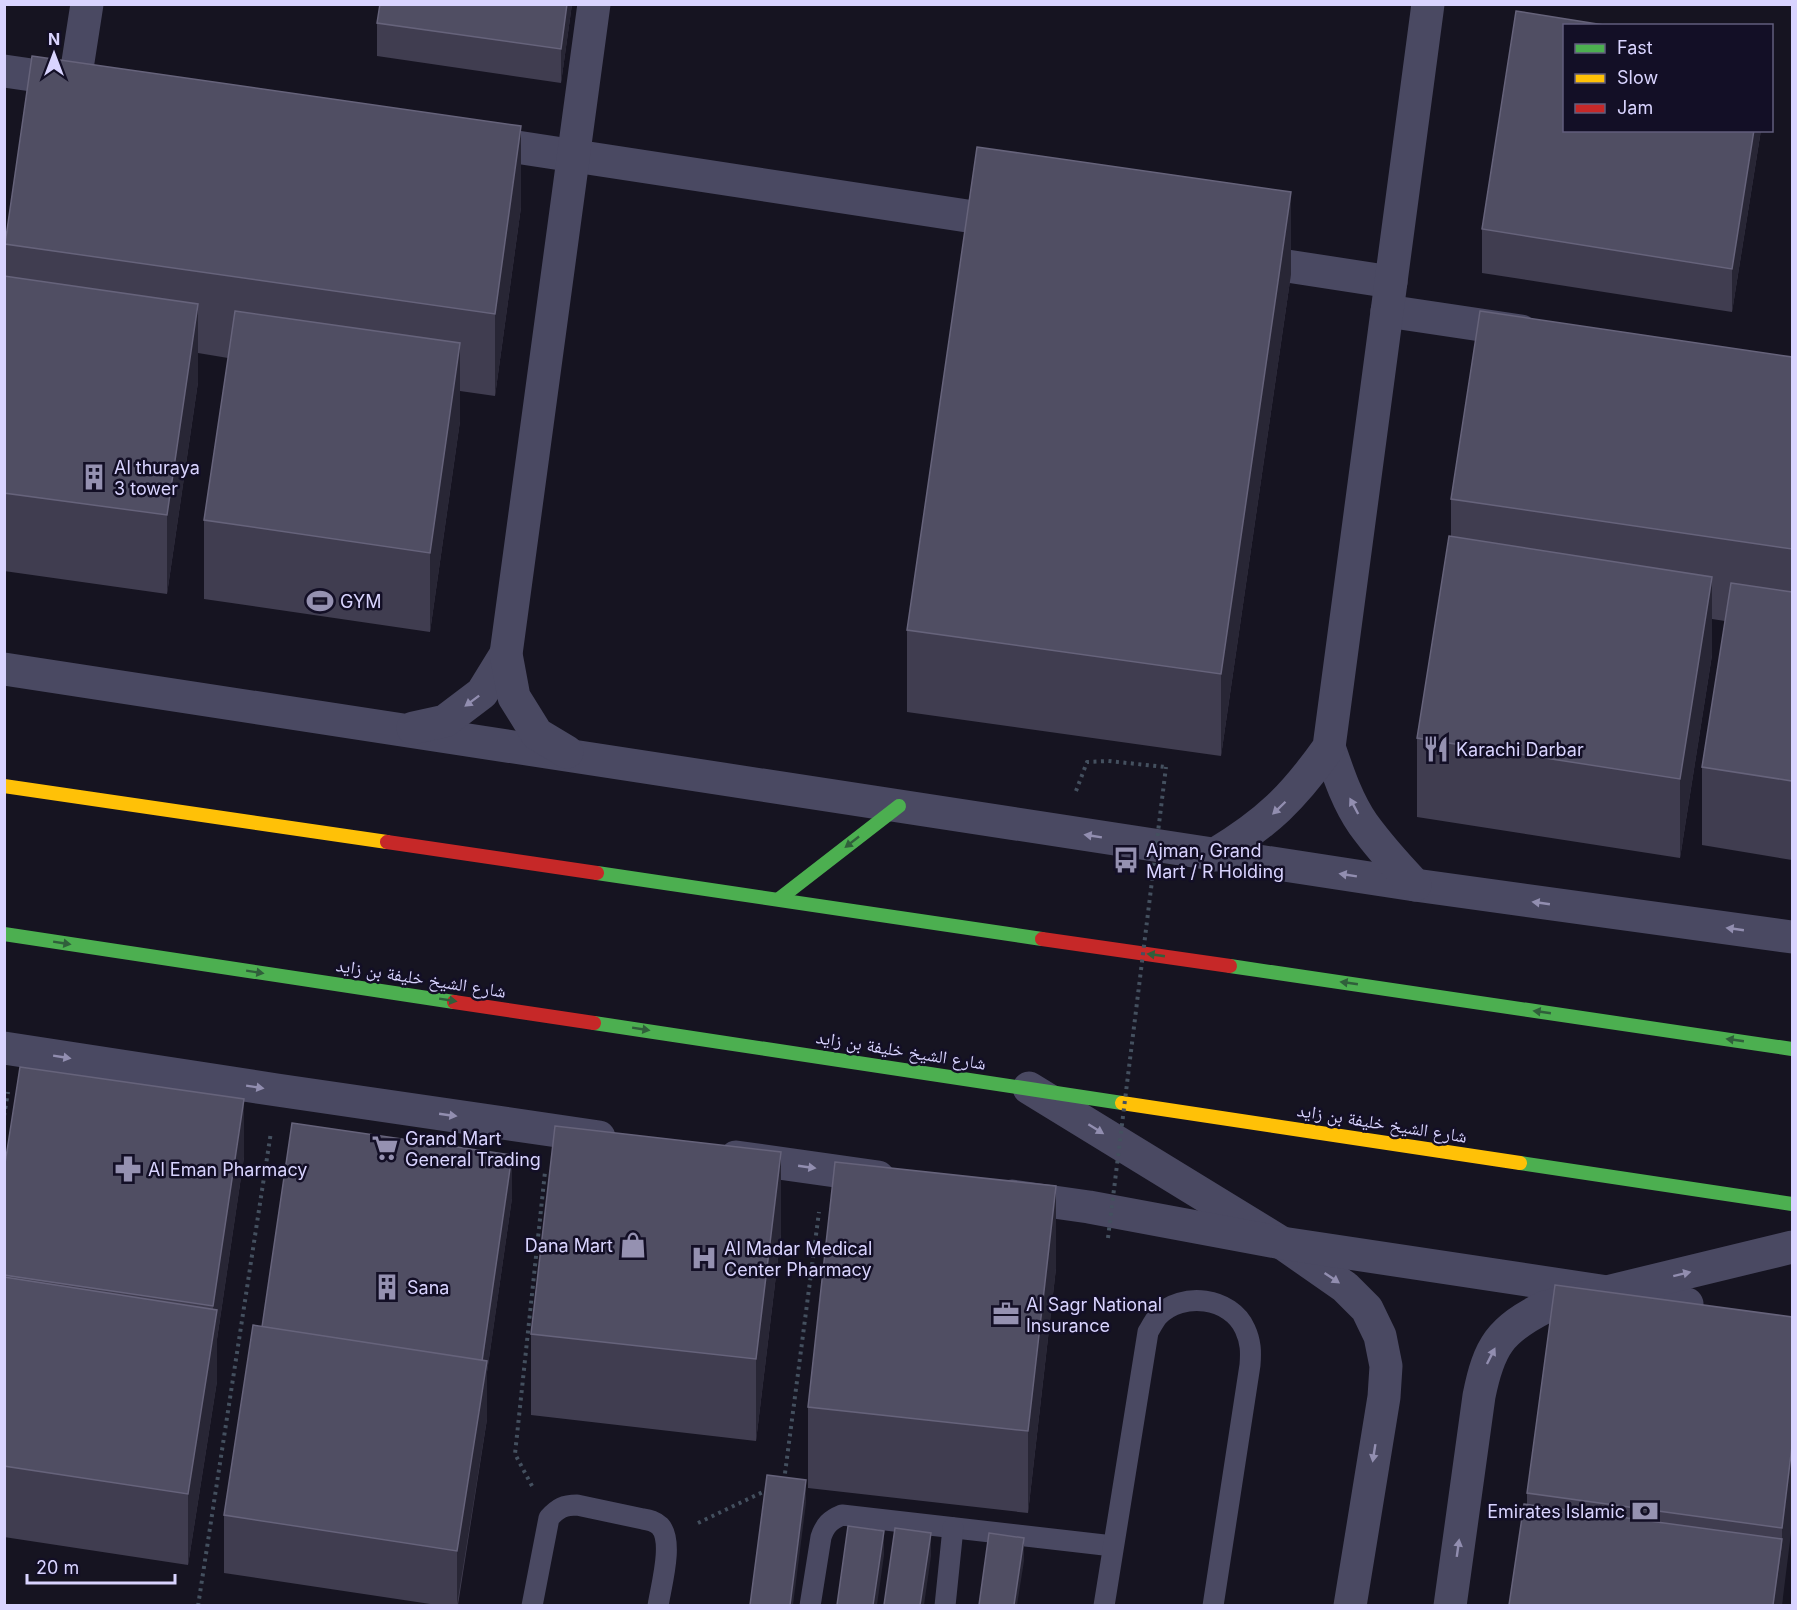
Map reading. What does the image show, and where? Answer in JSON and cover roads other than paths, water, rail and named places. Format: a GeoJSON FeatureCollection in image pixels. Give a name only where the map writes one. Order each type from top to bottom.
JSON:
{"type":"FeatureCollection","features":[{"type":"Feature","properties":{"kind":"main road"},"geometry":{"type":"LineString","coordinates":[[4,786],[1792,1049]]}},
{"type":"Feature","properties":{"kind":"main road"},"geometry":{"type":"LineString","coordinates":[[779,899],[898,806]]}},
{"type":"Feature","properties":{"kind":"main road","name":"شارع الشيخ خليفة بن زايد"},"geometry":{"type":"LineString","coordinates":[[4,934],[1792,1204]]}},
{"type":"Feature","properties":{"kind":"street"},"geometry":{"type":"LineString","coordinates":[[75,81],[87,4]]}},
{"type":"Feature","properties":{"kind":"street"},"geometry":{"type":"LineString","coordinates":[[573,756],[537,734],[514,697],[506,654],[594,4]]}},
{"type":"Feature","properties":{"kind":"street"},"geometry":{"type":"LineString","coordinates":[[1415,885],[1387,855],[1362,822],[1343,786],[1329,747],[1428,4]]}},
{"type":"Feature","properties":{"kind":"street"},"geometry":{"type":"LineString","coordinates":[[4,71],[110,86]]}},
{"type":"Feature","properties":{"kind":"street"},"geometry":{"type":"LineString","coordinates":[[446,136],[1048,229]]}},
{"type":"Feature","properties":{"kind":"street"},"geometry":{"type":"LineString","coordinates":[[1214,254],[1549,335]]}},
{"type":"Feature","properties":{"kind":"street"},"geometry":{"type":"LineString","coordinates":[[403,730],[445,721],[482,693],[506,654]]}},
{"type":"Feature","properties":{"kind":"street"},"geometry":{"type":"LineString","coordinates":[[4,669],[1214,855],[1792,937]]}},
{"type":"Feature","properties":{"kind":"street"},"geometry":{"type":"LineString","coordinates":[[1214,855],[1248,835],[1279,809],[1305,780],[1329,747]]}},
{"type":"Feature","properties":{"kind":"street"},"geometry":{"type":"LineString","coordinates":[[4,1048],[630,1141]]}},
{"type":"Feature","properties":{"kind":"street"},"geometry":{"type":"LineString","coordinates":[[1029,1088],[1282,1243],[1345,1287],[1366,1309],[1380,1336],[1386,1366],[1384,1396],[1350,1605]]}},
{"type":"Feature","properties":{"kind":"street"},"geometry":{"type":"LineString","coordinates":[[710,1153],[905,1181]]}},
{"type":"Feature","properties":{"kind":"street"},"geometry":{"type":"LineString","coordinates":[[986,1193],[1089,1207],[1282,1243],[1712,1308]]}},
{"type":"Feature","properties":{"kind":"street"},"geometry":{"type":"LineString","coordinates":[[1450,1605],[1479,1396],[1485,1367],[1498,1341],[1519,1320],[1545,1307],[1792,1247]]}},
{"type":"Feature","properties":{"kind":"lane"},"geometry":{"type":"LineString","coordinates":[[1104,1605],[1148,1332],[1159,1316],[1175,1305],[1195,1300],[1214,1302],[1232,1312],[1245,1327],[1251,1346],[1249,1377],[1213,1605]]}},
{"type":"Feature","properties":{"kind":"lane"},"geometry":{"type":"LineString","coordinates":[[531,1605],[549,1518],[556,1510],[566,1506],[577,1506],[654,1521],[662,1528],[667,1548],[658,1605]]}},
{"type":"Feature","properties":{"kind":"lane"},"geometry":{"type":"LineString","coordinates":[[810,1605],[821,1538],[825,1527],[832,1519],[842,1515],[1113,1546]]}},
{"type":"Feature","properties":{"kind":"lane"},"geometry":{"type":"LineString","coordinates":[[945,1605],[953,1528]]}},
{"type":"Feature","properties":{"kind":"place","name":"Al thuraya 3 tower"},"geometry":{"type":"Point","coordinates":[94,477]}},
{"type":"Feature","properties":{"kind":"place","name":"GYM"},"geometry":{"type":"Point","coordinates":[320,601]}},
{"type":"Feature","properties":{"kind":"place","name":"Karachi Darbar"},"geometry":{"type":"Point","coordinates":[1436,749]}},
{"type":"Feature","properties":{"kind":"place","name":"Ajman, Grand Mart / R Holding"},"geometry":{"type":"Point","coordinates":[1126,860]}},
{"type":"Feature","properties":{"kind":"place","name":"Grand Mart General Trading"},"geometry":{"type":"Point","coordinates":[385,1148]}},
{"type":"Feature","properties":{"kind":"place","name":"Al Eman Pharmacy"},"geometry":{"type":"Point","coordinates":[128,1169]}},
{"type":"Feature","properties":{"kind":"place","name":"Dana Mart"},"geometry":{"type":"Point","coordinates":[633,1245]}},
{"type":"Feature","properties":{"kind":"place","name":"Al Madar Medical Center Pharmacy"},"geometry":{"type":"Point","coordinates":[704,1258]}},
{"type":"Feature","properties":{"kind":"place","name":"Sana"},"geometry":{"type":"Point","coordinates":[387,1287]}},
{"type":"Feature","properties":{"kind":"place","name":"Al Sagr National Insurance"},"geometry":{"type":"Point","coordinates":[1006,1314]}},
{"type":"Feature","properties":{"kind":"place","name":"Emirates Islamic"},"geometry":{"type":"Point","coordinates":[1645,1511]}}]}
